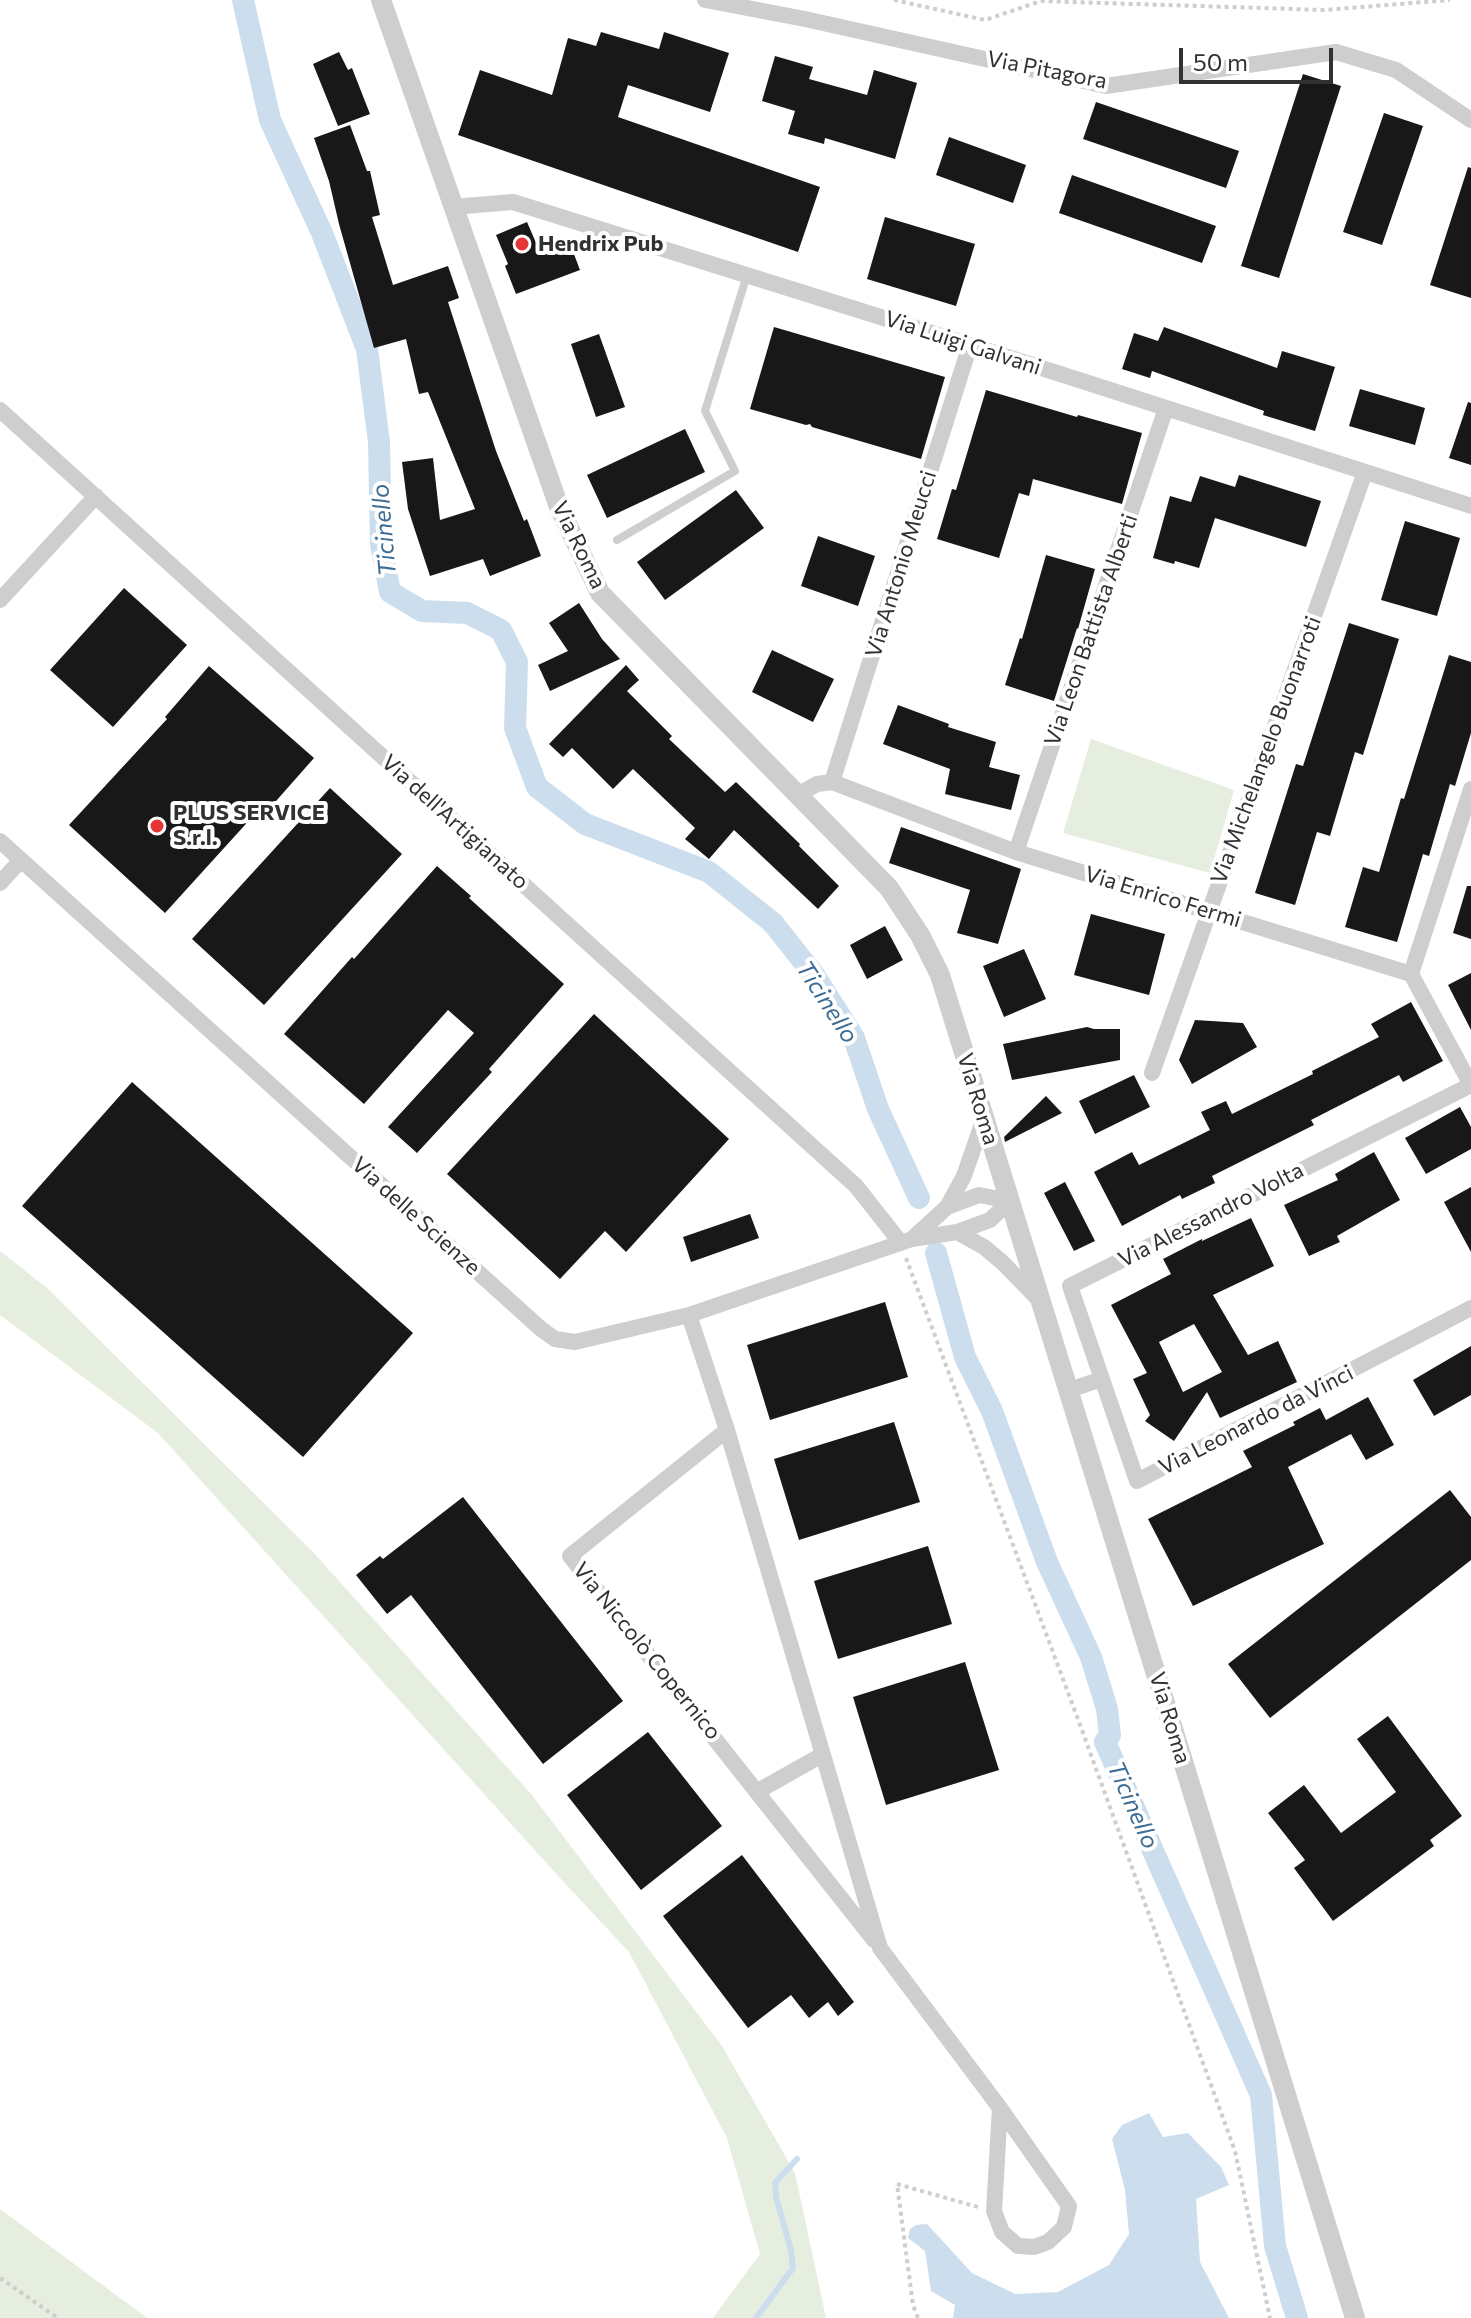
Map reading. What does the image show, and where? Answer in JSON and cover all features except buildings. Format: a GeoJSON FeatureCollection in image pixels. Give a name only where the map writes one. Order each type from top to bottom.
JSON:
{"type":"FeatureCollection","features":[{"type":"Feature","properties":{"kind":"street","name":"Via Roma"},"geometry":{"type":"LineString","coordinates":[[381,0],[559,507],[600,593],[889,888],[920,935],[940,975],[1355,2318]]}},
{"type":"Feature","properties":{"kind":"street","name":"Via Pitagora"},"geometry":{"type":"LineString","coordinates":[[705,0],[1106,86],[1336,52],[1396,70],[1471,120]]}},
{"type":"Feature","properties":{"kind":"street","name":"Via Luigi Galvani"},"geometry":{"type":"LineString","coordinates":[[452,207],[513,202],[1471,506]]}},
{"type":"Feature","properties":{"kind":"street","name":"Via Antonio Meucci"},"geometry":{"type":"LineString","coordinates":[[832,782],[970,345]]}},
{"type":"Feature","properties":{"kind":"street","name":"Via Leon Battista Alberti"},"geometry":{"type":"LineString","coordinates":[[1016,852],[1166,408]]}},
{"type":"Feature","properties":{"kind":"street","name":"Via dell'Artigianato"},"geometry":{"type":"LineString","coordinates":[[0,410],[856,1186],[906,1241]]}},
{"type":"Feature","properties":{"kind":"street","name":"Via Michelangelo Buonarroti"},"geometry":{"type":"LineString","coordinates":[[1152,1073],[1365,472]]}},
{"type":"Feature","properties":{"kind":"street"},"geometry":{"type":"LineString","coordinates":[[0,600],[96,496]]}},
{"type":"Feature","properties":{"kind":"street"},"geometry":{"type":"LineString","coordinates":[[799,794],[817,784],[832,782]]}},
{"type":"Feature","properties":{"kind":"street","name":"Via Enrico Fermi"},"geometry":{"type":"LineString","coordinates":[[832,782],[1016,852],[1411,974]]}},
{"type":"Feature","properties":{"kind":"street"},"geometry":{"type":"LineString","coordinates":[[1471,789],[1411,974],[1471,1085]]}},
{"type":"Feature","properties":{"kind":"street","name":"Via delle Scienze"},"geometry":{"type":"LineString","coordinates":[[0,841],[555,1339],[575,1342],[689,1315],[906,1241],[957,1232],[990,1220],[1010,1201]]}},
{"type":"Feature","properties":{"kind":"street"},"geometry":{"type":"LineString","coordinates":[[0,883],[21,860]]}},
{"type":"Feature","properties":{"kind":"street","name":"Via Alessandro Volta"},"geometry":{"type":"LineString","coordinates":[[1102,1379],[1070,1286],[1471,1085]]}},
{"type":"Feature","properties":{"kind":"street","name":"Via delle Scienze"},"geometry":{"type":"LineString","coordinates":[[947,1207],[964,1176],[984,1118]]}},
{"type":"Feature","properties":{"kind":"street","name":"Via delle Scienze"},"geometry":{"type":"LineString","coordinates":[[906,1241],[947,1207],[979,1195],[1010,1201]]}},
{"type":"Feature","properties":{"kind":"street"},"geometry":{"type":"LineString","coordinates":[[957,1232],[984,1247],[1002,1262],[1042,1304]]}},
{"type":"Feature","properties":{"kind":"street","name":"Via Leonardo da Vinci"},"geometry":{"type":"LineString","coordinates":[[1102,1379],[1137,1481],[1471,1308]]}},
{"type":"Feature","properties":{"kind":"street","name":"Via Niccolò Copernico"},"geometry":{"type":"LineString","coordinates":[[689,1315],[727,1430],[880,1948]]}},
{"type":"Feature","properties":{"kind":"street"},"geometry":{"type":"LineString","coordinates":[[1069,1390],[1102,1379]]}},
{"type":"Feature","properties":{"kind":"street","name":"Via Niccolò Copernico"},"geometry":{"type":"LineString","coordinates":[[727,1430],[570,1556],[880,1948],[1069,2206],[1064,2227],[1048,2242],[1034,2247],[1018,2246],[1002,2232],[994,2211]]}},
{"type":"Feature","properties":{"kind":"street"},"geometry":{"type":"LineString","coordinates":[[758,1791],[822,1755]]}},
{"type":"Feature","properties":{"kind":"street"},"geometry":{"type":"LineString","coordinates":[[994,2211],[1000,2108]]}},
{"type":"Feature","properties":{"kind":"lane"},"geometry":{"type":"LineString","coordinates":[[617,540],[735,471],[705,411],[747,275]]}},
{"type":"Feature","properties":{"kind":"path"},"geometry":{"type":"LineString","coordinates":[[894,0],[985,20],[1041,1],[1324,10],[1450,0]]}},
{"type":"Feature","properties":{"kind":"path"},"geometry":{"type":"LineString","coordinates":[[906,1241],[1235,2151],[1270,2318]]}},
{"type":"Feature","properties":{"kind":"path"},"geometry":{"type":"LineString","coordinates":[[918,2318],[913,2305],[897,2184],[994,2211]]}},
{"type":"Feature","properties":{"kind":"path"},"geometry":{"type":"LineString","coordinates":[[0,2278],[58,2318]]}},
{"type":"Feature","properties":{"kind":"green space"},"geometry":{"type":"Polygon","coordinates":[[[1091,739],[1234,790],[1210,873],[1063,833],[1091,739]]]}},
{"type":"Feature","properties":{"kind":"green space"},"geometry":{"type":"Polygon","coordinates":[[[0,1251],[47,1288],[312,1551],[532,1795],[722,2046],[795,2173],[826,2318],[713,2318],[760,2254],[727,2138],[629,1952],[158,1433],[0,1315],[0,1251]]]}},
{"type":"Feature","properties":{"kind":"green space"},"geometry":{"type":"Polygon","coordinates":[[[0,2209],[147,2318],[0,2318],[0,2209]]]}},
{"type":"Feature","properties":{"kind":"water"},"geometry":{"type":"Polygon","coordinates":[[[1149,2113],[1163,2137],[1188,2133],[1221,2167],[1229,2185],[1196,2199],[1200,2262],[1229,2318],[953,2318],[955,2305],[931,2291],[925,2251],[908,2238],[910,2229],[927,2224],[972,2273],[1015,2294],[1058,2292],[1109,2265],[1129,2234],[1125,2190],[1112,2139],[1122,2125],[1149,2113]]]}},
{"type":"Feature","properties":{"kind":"waterway","name":"Ticinello"},"geometry":{"type":"LineString","coordinates":[[243,0],[270,120],[322,233],[367,349],[379,442],[381,545],[390,592],[422,611],[467,613],[501,630],[517,662],[515,728],[537,787],[585,824],[709,872],[773,923],[814,975],[854,1038],[878,1109],[919,1198]]}},
{"type":"Feature","properties":{"kind":"waterway","name":"Ticinello"},"geometry":{"type":"LineString","coordinates":[[936,1253],[965,1357],[992,1411],[1047,1562],[1091,1657],[1107,1709],[1110,1735],[1105,1742],[1261,2095],[1275,2246],[1297,2318]]}},
{"type":"Feature","properties":{"kind":"waterway"},"geometry":{"type":"LineString","coordinates":[[756,2318],[793,2268],[775,2183],[797,2159]]}},
{"type":"Feature","properties":{"kind":"place","name":"Hendrix Pub"},"geometry":{"type":"Point","coordinates":[522,244]}},
{"type":"Feature","properties":{"kind":"place","name":"PLUS SERVICE S.r.l."},"geometry":{"type":"Point","coordinates":[157,826]}}]}
